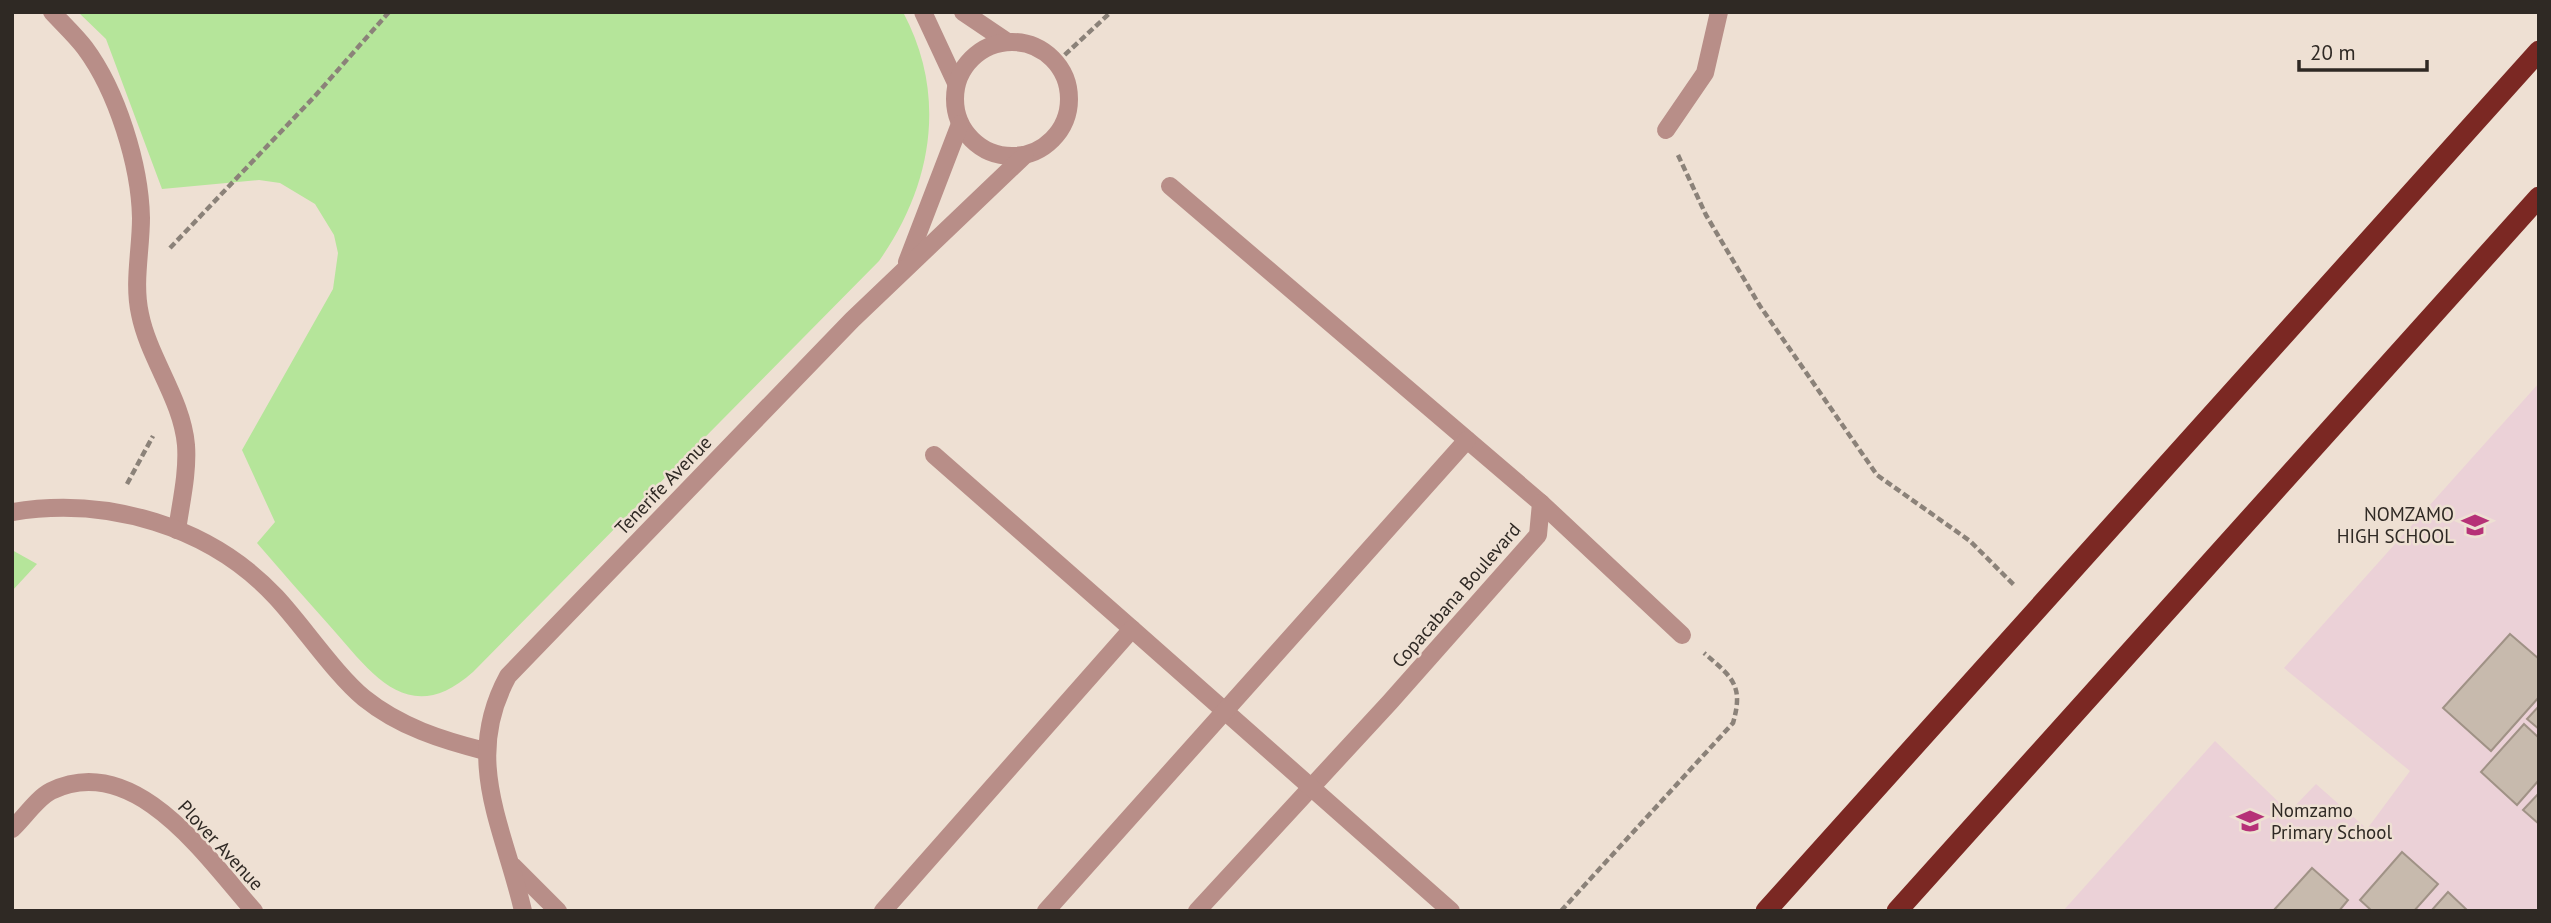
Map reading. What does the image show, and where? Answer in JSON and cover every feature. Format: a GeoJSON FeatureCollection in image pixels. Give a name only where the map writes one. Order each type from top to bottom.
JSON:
{"type":"FeatureCollection","features":[{"type":"Feature","properties":{"kind":"highway"},"geometry":{"type":"LineString","coordinates":[[1766,911],[2539,51]]}},
{"type":"Feature","properties":{"kind":"highway"},"geometry":{"type":"LineString","coordinates":[[1897,911],[2539,197]]}},
{"type":"Feature","properties":{"kind":"street"},"geometry":{"type":"LineString","coordinates":[[52,12],[84,47],[98,69],[130,149],[138,182],[141,219],[137,283],[145,335],[177,410],[186,442],[186,466],[177,530]]}},
{"type":"Feature","properties":{"kind":"street"},"geometry":{"type":"LineString","coordinates":[[923,12],[956,83],[955,104],[960,124],[976,144],[999,155],[1025,155],[1050,142],[1066,118],[1069,89],[1057,62],[1035,45],[1006,41],[963,12]]}},
{"type":"Feature","properties":{"kind":"street"},"geometry":{"type":"LineString","coordinates":[[1666,130],[1705,73],[1719,12]]}},
{"type":"Feature","properties":{"kind":"street"},"geometry":{"type":"LineString","coordinates":[[956,83],[975,54],[1006,41]]}},
{"type":"Feature","properties":{"kind":"street","name":"Tenerife Avenue"},"geometry":{"type":"LineString","coordinates":[[904,268],[960,124]]}},
{"type":"Feature","properties":{"kind":"street","name":"Tenerife Avenue"},"geometry":{"type":"LineString","coordinates":[[523,911],[513,866],[498,831],[485,751],[491,713],[508,676],[904,268],[1025,155]]}},
{"type":"Feature","properties":{"kind":"street"},"geometry":{"type":"LineString","coordinates":[[1170,186],[1541,503],[1682,635]]}},
{"type":"Feature","properties":{"kind":"street"},"geometry":{"type":"LineString","coordinates":[[1046,911],[1224,708],[1467,440]]}},
{"type":"Feature","properties":{"kind":"street"},"geometry":{"type":"LineString","coordinates":[[934,455],[1312,785],[1451,911]]}},
{"type":"Feature","properties":{"kind":"street","name":"Copacabana Boulevard"},"geometry":{"type":"LineString","coordinates":[[1197,911],[1538,535],[1541,503]]}},
{"type":"Feature","properties":{"kind":"street"},"geometry":{"type":"LineString","coordinates":[[12,512],[41,508],[111,513],[150,519],[201,539],[230,558],[274,595],[363,697],[433,738],[485,751]]}},
{"type":"Feature","properties":{"kind":"street"},"geometry":{"type":"LineString","coordinates":[[883,911],[1132,629]]}},
{"type":"Feature","properties":{"kind":"street","name":"Plover Avenue"},"geometry":{"type":"LineString","coordinates":[[12,829],[50,792],[91,781],[126,790],[172,818],[254,911]]}},
{"type":"Feature","properties":{"kind":"street","name":"Tenerife Avenue"},"geometry":{"type":"LineString","coordinates":[[513,866],[558,911]]}},
{"type":"Feature","properties":{"kind":"path"},"geometry":{"type":"LineString","coordinates":[[137,283],[315,96],[389,12]]}},
{"type":"Feature","properties":{"kind":"path"},"geometry":{"type":"LineString","coordinates":[[1057,62],[1111,12]]}},
{"type":"Feature","properties":{"kind":"path"},"geometry":{"type":"LineString","coordinates":[[1666,130],[1706,215],[1760,306],[1877,475],[1970,541],[2038,608]]}},
{"type":"Feature","properties":{"kind":"path"},"geometry":{"type":"LineString","coordinates":[[111,513],[153,436],[153,425]]}},
{"type":"Feature","properties":{"kind":"path"},"geometry":{"type":"LineString","coordinates":[[1561,911],[1733,723],[1740,700],[1732,677],[1682,635]]}},
{"type":"Feature","properties":{"kind":"shaded area"},"geometry":{"type":"Polygon","coordinates":[[[2539,383],[2539,911],[2063,911],[2215,741],[2289,812],[2316,784],[2367,829],[2410,771],[2284,668],[2539,383]]]}},
{"type":"Feature","properties":{"kind":"green space"},"geometry":{"type":"Polygon","coordinates":[[[78,12],[903,12],[917,44],[926,76],[928,140],[922,171],[911,202],[879,261],[473,672],[450,689],[429,696],[410,695],[392,688],[376,676],[257,543],[275,522],[242,450],[333,289],[338,253],[334,235],[315,204],[280,183],[259,180],[162,189],[106,39],[78,12]]]}},
{"type":"Feature","properties":{"kind":"green space"},"geometry":{"type":"Polygon","coordinates":[[[12,550],[37,564],[12,591],[12,550]]]}},
{"type":"Feature","properties":{"kind":"building"},"geometry":{"type":"Polygon","coordinates":[[[2510,634],[2539,659],[2539,697],[2491,751],[2443,708],[2510,634]]]}},
{"type":"Feature","properties":{"kind":"building"},"geometry":{"type":"Polygon","coordinates":[[[2539,706],[2539,729],[2527,719],[2539,706]]]}},
{"type":"Feature","properties":{"kind":"building"},"geometry":{"type":"Polygon","coordinates":[[[2524,724],[2539,738],[2539,780],[2517,805],[2481,772],[2524,724]]]}},
{"type":"Feature","properties":{"kind":"building"},"geometry":{"type":"Polygon","coordinates":[[[2539,793],[2539,824],[2523,810],[2539,793]]]}},
{"type":"Feature","properties":{"kind":"building"},"geometry":{"type":"Polygon","coordinates":[[[2402,852],[2438,884],[2414,911],[2372,911],[2360,900],[2402,852]]]}},
{"type":"Feature","properties":{"kind":"building"},"geometry":{"type":"Polygon","coordinates":[[[2312,868],[2348,900],[2339,911],[2273,911],[2312,868]]]}},
{"type":"Feature","properties":{"kind":"building"},"geometry":{"type":"Polygon","coordinates":[[[2448,892],[2468,911],[2431,911],[2448,892]]]}},
{"type":"Feature","properties":{"kind":"place","name":"NOMZAMO HIGH SCHOOL"},"geometry":{"type":"Point","coordinates":[2475,525]}},
{"type":"Feature","properties":{"kind":"place","name":"Nomzamo Primary School"},"geometry":{"type":"Point","coordinates":[2250,821]}}]}
